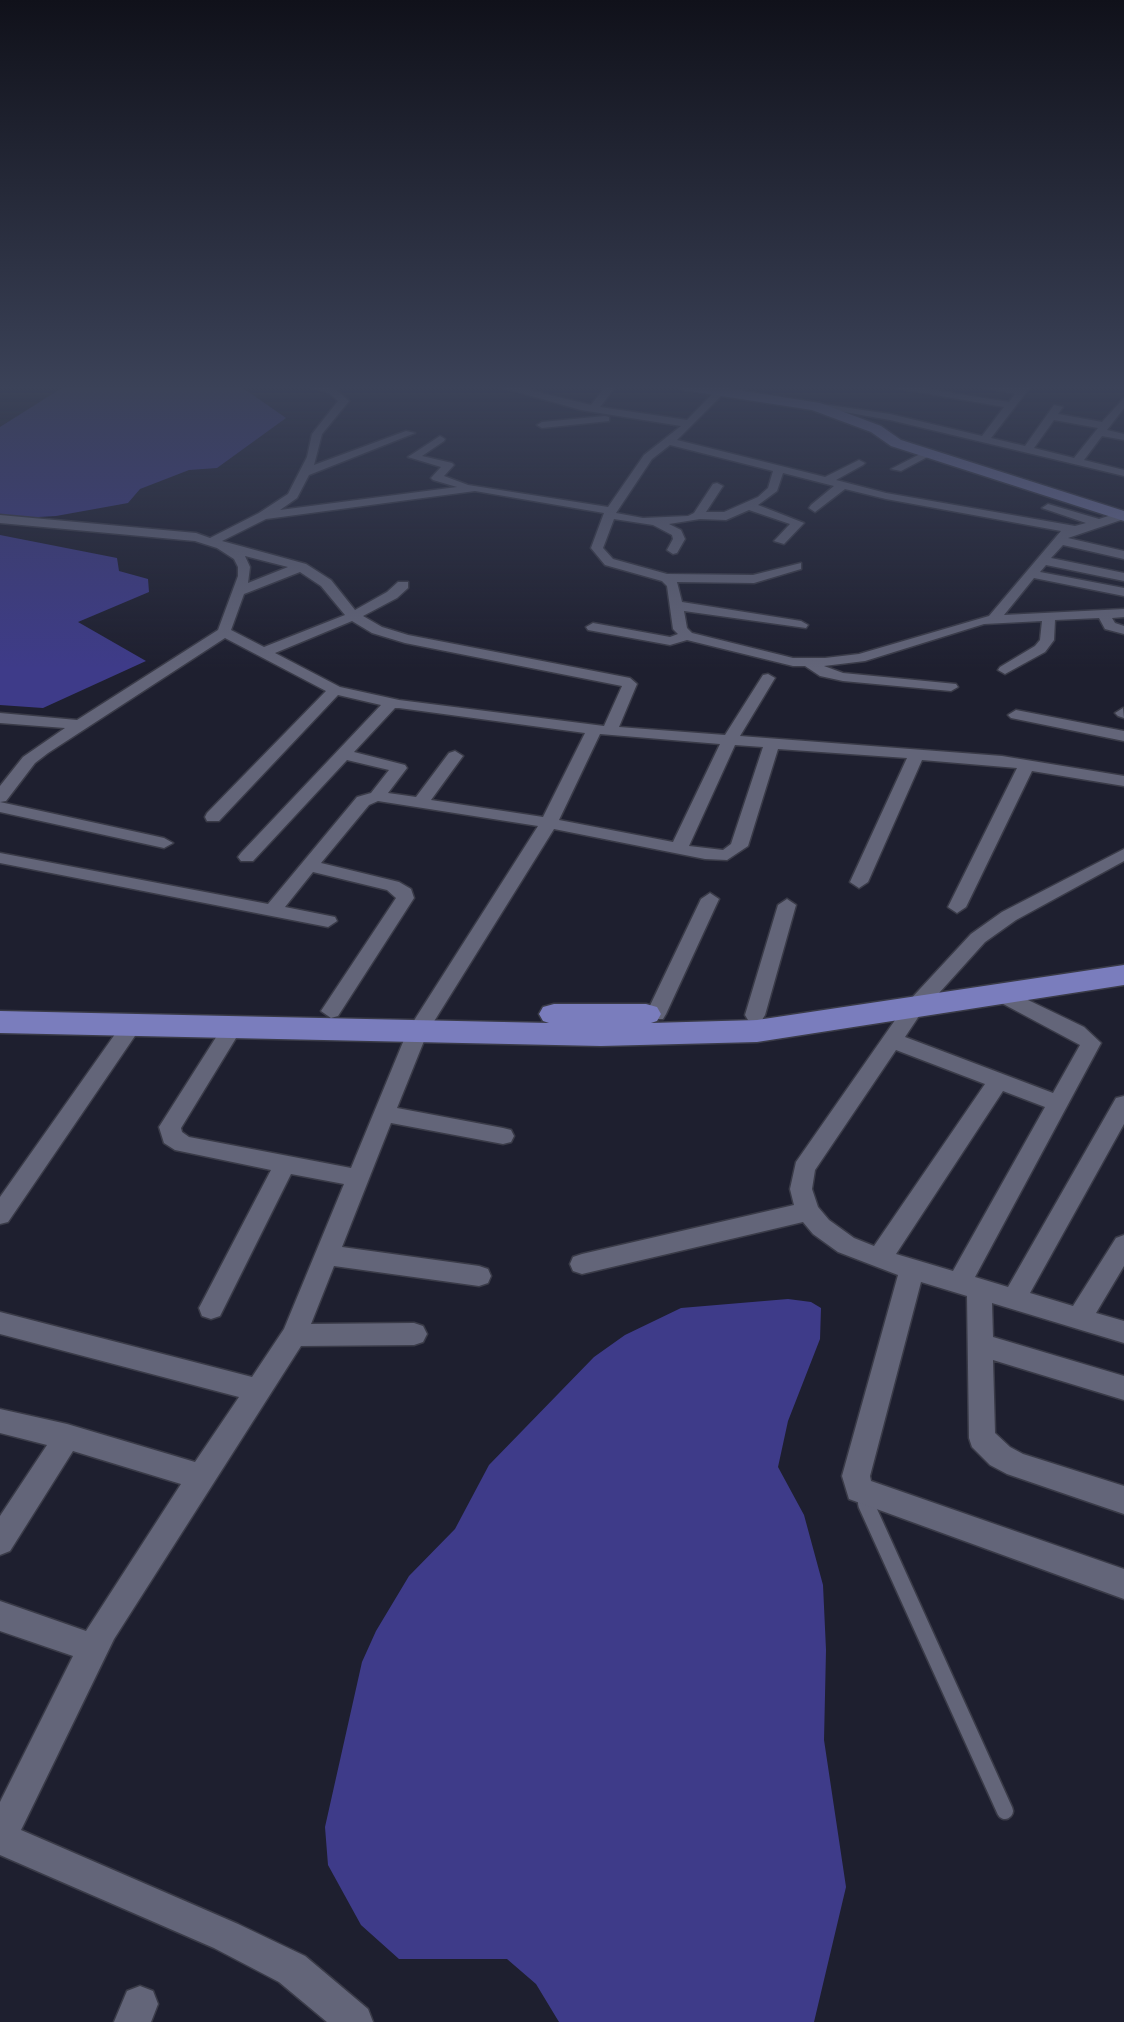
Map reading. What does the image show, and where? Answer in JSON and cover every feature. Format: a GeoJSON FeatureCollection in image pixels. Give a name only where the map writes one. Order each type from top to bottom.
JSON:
{"type":"FeatureCollection","features":[{"type":"Feature","properties":{"kind":"main road"},"geometry":{"type":"LineString","coordinates":[[0,1002],[331,1011],[423,1022],[601,1035],[757,1031],[921,1000],[1123,972]]}},
{"type":"Feature","properties":{"kind":"main road"},"geometry":{"type":"LineString","coordinates":[[0,1022],[234,1025],[656,1014],[755,1015],[1001,994],[1123,972]]}},
{"type":"Feature","properties":{"kind":"street"},"geometry":{"type":"LineString","coordinates":[[216,543],[293,496],[300,480]]}},
{"type":"Feature","properties":{"kind":"street"},"geometry":{"type":"LineString","coordinates":[[442,480],[656,522],[680,521],[698,515],[726,516],[770,493],[775,480]]}},
{"type":"Feature","properties":{"kind":"street"},"geometry":{"type":"LineString","coordinates":[[633,480],[611,513],[597,548],[609,562],[667,578],[754,579],[796,566]]}},
{"type":"Feature","properties":{"kind":"street"},"geometry":{"type":"LineString","coordinates":[[817,480],[1076,530]]}},
{"type":"Feature","properties":{"kind":"street"},"geometry":{"type":"LineString","coordinates":[[1011,480],[1124,516]]}},
{"type":"Feature","properties":{"kind":"street"},"geometry":{"type":"LineString","coordinates":[[698,515],[717,486]]}},
{"type":"Feature","properties":{"kind":"street"},"geometry":{"type":"LineString","coordinates":[[815,508],[842,486]]}},
{"type":"Feature","properties":{"kind":"street"},"geometry":{"type":"LineString","coordinates":[[263,516],[475,488]]}},
{"type":"Feature","properties":{"kind":"street"},"geometry":{"type":"LineString","coordinates":[[293,496],[354,504]]}},
{"type":"Feature","properties":{"kind":"street"},"geometry":{"type":"LineString","coordinates":[[749,506],[798,523],[780,541]]}},
{"type":"Feature","properties":{"kind":"street"},"geometry":{"type":"LineString","coordinates":[[1048,508],[1124,530]]}},
{"type":"Feature","properties":{"kind":"street"},"geometry":{"type":"LineString","coordinates":[[993,619],[1059,540],[1076,530],[1124,516]]}},
{"type":"Feature","properties":{"kind":"street"},"geometry":{"type":"LineString","coordinates":[[0,519],[173,533],[269,556],[301,567],[326,583],[353,616],[377,630],[405,639],[630,684],[549,823],[423,1022],[294,1335],[103,1628],[0,1838],[226,1936],[292,1969],[355,2022]]}},
{"type":"Feature","properties":{"kind":"street"},"geometry":{"type":"LineString","coordinates":[[656,522],[677,533],[679,539],[673,550]]}},
{"type":"Feature","properties":{"kind":"street"},"geometry":{"type":"LineString","coordinates":[[0,533],[42,523]]}},
{"type":"Feature","properties":{"kind":"street"},"geometry":{"type":"LineString","coordinates":[[1059,540],[1124,555]]}},
{"type":"Feature","properties":{"kind":"street"},"geometry":{"type":"LineString","coordinates":[[0,797],[29,760],[224,632],[244,576],[240,557],[216,543]]}},
{"type":"Feature","properties":{"kind":"street"},"geometry":{"type":"LineString","coordinates":[[1042,560],[1124,577]]}},
{"type":"Feature","properties":{"kind":"street"},"geometry":{"type":"LineString","coordinates":[[240,591],[301,567]]}},
{"type":"Feature","properties":{"kind":"street"},"geometry":{"type":"LineString","coordinates":[[1031,574],[1124,592]]}},
{"type":"Feature","properties":{"kind":"street"},"geometry":{"type":"LineString","coordinates":[[667,578],[673,585],[680,629],[687,636]]}},
{"type":"Feature","properties":{"kind":"street"},"geometry":{"type":"LineString","coordinates":[[262,653],[353,616],[392,595],[403,585]]}},
{"type":"Feature","properties":{"kind":"street"},"geometry":{"type":"LineString","coordinates":[[674,605],[801,625]]}},
{"type":"Feature","properties":{"kind":"street"},"geometry":{"type":"LineString","coordinates":[[1103,613],[1110,626],[1124,630]]}},
{"type":"Feature","properties":{"kind":"street"},"geometry":{"type":"LineString","coordinates":[[593,627],[670,641],[687,636],[809,663],[860,658],[909,645],[972,622],[1049,615],[1124,613]]}},
{"type":"Feature","properties":{"kind":"street"},"geometry":{"type":"LineString","coordinates":[[1005,670],[1040,649],[1047,640],[1049,615]]}},
{"type":"Feature","properties":{"kind":"street"},"geometry":{"type":"LineString","coordinates":[[224,632],[335,690],[392,702],[601,731],[1002,761],[1124,781]]}},
{"type":"Feature","properties":{"kind":"street"},"geometry":{"type":"LineString","coordinates":[[809,663],[825,673],[843,677],[951,687]]}},
{"type":"Feature","properties":{"kind":"street"},"geometry":{"type":"LineString","coordinates":[[679,849],[729,742],[768,678]]}},
{"type":"Feature","properties":{"kind":"street"},"geometry":{"type":"LineString","coordinates":[[213,817],[335,690]]}},
{"type":"Feature","properties":{"kind":"street"},"geometry":{"type":"LineString","coordinates":[[247,857],[392,702]]}},
{"type":"Feature","properties":{"kind":"street"},"geometry":{"type":"LineString","coordinates":[[1016,715],[1124,736]]}},
{"type":"Feature","properties":{"kind":"street"},"geometry":{"type":"LineString","coordinates":[[0,718],[79,725]]}},
{"type":"Feature","properties":{"kind":"street"},"geometry":{"type":"LineString","coordinates":[[273,910],[363,801],[377,796],[549,823],[717,855],[735,851],[771,746]]}},
{"type":"Feature","properties":{"kind":"street"},"geometry":{"type":"LineString","coordinates":[[343,754],[399,768],[377,796]]}},
{"type":"Feature","properties":{"kind":"street"},"geometry":{"type":"LineString","coordinates":[[421,802],[455,756]]}},
{"type":"Feature","properties":{"kind":"street"},"geometry":{"type":"LineString","coordinates":[[859,882],[916,756]]}},
{"type":"Feature","properties":{"kind":"street"},"geometry":{"type":"LineString","coordinates":[[957,907],[1026,766]]}},
{"type":"Feature","properties":{"kind":"street"},"geometry":{"type":"LineString","coordinates":[[0,807],[164,843]]}},
{"type":"Feature","properties":{"kind":"street"},"geometry":{"type":"LineString","coordinates":[[1123,855],[1009,916],[978,938],[921,1000],[892,1040],[804,1168],[801,1189],[808,1211],[821,1227],[846,1245],[879,1259],[1124,1332]]}},
{"type":"Feature","properties":{"kind":"street"},"geometry":{"type":"LineString","coordinates":[[0,858],[328,921]]}},
{"type":"Feature","properties":{"kind":"street"},"geometry":{"type":"LineString","coordinates":[[309,866],[393,886],[405,893],[405,898],[331,1011]]}},
{"type":"Feature","properties":{"kind":"street"},"geometry":{"type":"LineString","coordinates":[[656,1014],[710,899]]}},
{"type":"Feature","properties":{"kind":"street"},"geometry":{"type":"LineString","coordinates":[[755,1015],[787,905]]}},
{"type":"Feature","properties":{"kind":"street"},"geometry":{"type":"LineString","coordinates":[[1001,994],[1077,1032],[1091,1043],[969,1284],[978,1344],[980,1428],[991,1449],[1017,1465],[1124,1500]]}},
{"type":"Feature","properties":{"kind":"street"},"geometry":{"type":"LineString","coordinates":[[0,1215],[132,1025]]}},
{"type":"Feature","properties":{"kind":"street"},"geometry":{"type":"LineString","coordinates":[[234,1025],[170,1127],[172,1137],[183,1144],[358,1178]]}},
{"type":"Feature","properties":{"kind":"street"},"geometry":{"type":"LineString","coordinates":[[892,1040],[1059,1104]]}},
{"type":"Feature","properties":{"kind":"street"},"geometry":{"type":"LineString","coordinates":[[879,1259],[998,1081]]}},
{"type":"Feature","properties":{"kind":"street"},"geometry":{"type":"LineString","coordinates":[[1015,1298],[1122,1113]]}},
{"type":"Feature","properties":{"kind":"street"},"geometry":{"type":"LineString","coordinates":[[384,1114],[503,1136]]}},
{"type":"Feature","properties":{"kind":"street"},"geometry":{"type":"LineString","coordinates":[[211,1308],[285,1164]]}},
{"type":"Feature","properties":{"kind":"street"},"geometry":{"type":"LineString","coordinates":[[582,1264],[808,1211]]}},
{"type":"Feature","properties":{"kind":"street"},"geometry":{"type":"LineString","coordinates":[[1079,1318],[1124,1245]]}},
{"type":"Feature","properties":{"kind":"street"},"geometry":{"type":"LineString","coordinates":[[327,1255],[479,1276]]}},
{"type":"Feature","properties":{"kind":"street"},"geometry":{"type":"LineString","coordinates":[[912,1268],[856,1476],[859,1490],[1124,1584]]}},
{"type":"Feature","properties":{"kind":"street"},"geometry":{"type":"LineString","coordinates":[[0,1323],[258,1390]]}},
{"type":"Feature","properties":{"kind":"street"},"geometry":{"type":"LineString","coordinates":[[294,1335],[414,1334]]}},
{"type":"Feature","properties":{"kind":"street"},"geometry":{"type":"LineString","coordinates":[[978,1344],[1124,1388]]}},
{"type":"Feature","properties":{"kind":"street"},"geometry":{"type":"LineString","coordinates":[[0,1421],[67,1437],[201,1477]]}},
{"type":"Feature","properties":{"kind":"street"},"geometry":{"type":"LineString","coordinates":[[0,1541],[67,1437]]}},
{"type":"Feature","properties":{"kind":"street"},"geometry":{"type":"LineString","coordinates":[[0,1616],[92,1648]]}},
{"type":"Feature","properties":{"kind":"lane"},"geometry":{"type":"LineString","coordinates":[[859,1490],[1005,1811]]}},
{"type":"Feature","properties":{"kind":"shaded area"},"geometry":{"type":"Polygon","coordinates":[[[0,480],[162,480],[140,489],[128,503],[56,516],[20,518],[0,515],[0,480]]]}},
{"type":"Feature","properties":{"kind":"shaded area"},"geometry":{"type":"Polygon","coordinates":[[[0,535],[117,558],[119,571],[148,579],[149,592],[78,622],[146,661],[43,708],[0,705],[0,535]]]}},
{"type":"Feature","properties":{"kind":"shaded area"},"geometry":{"type":"Polygon","coordinates":[[[788,1299],[811,1302],[821,1308],[820,1339],[788,1421],[778,1467],[804,1515],[823,1585],[826,1650],[824,1740],[846,1887],[814,2022],[559,2022],[536,1984],[507,1959],[399,1959],[361,1925],[328,1865],[325,1827],[362,1662],[376,1631],[409,1576],[455,1529],[489,1465],[594,1357],[625,1335],[681,1308],[788,1299]]]}}]}
